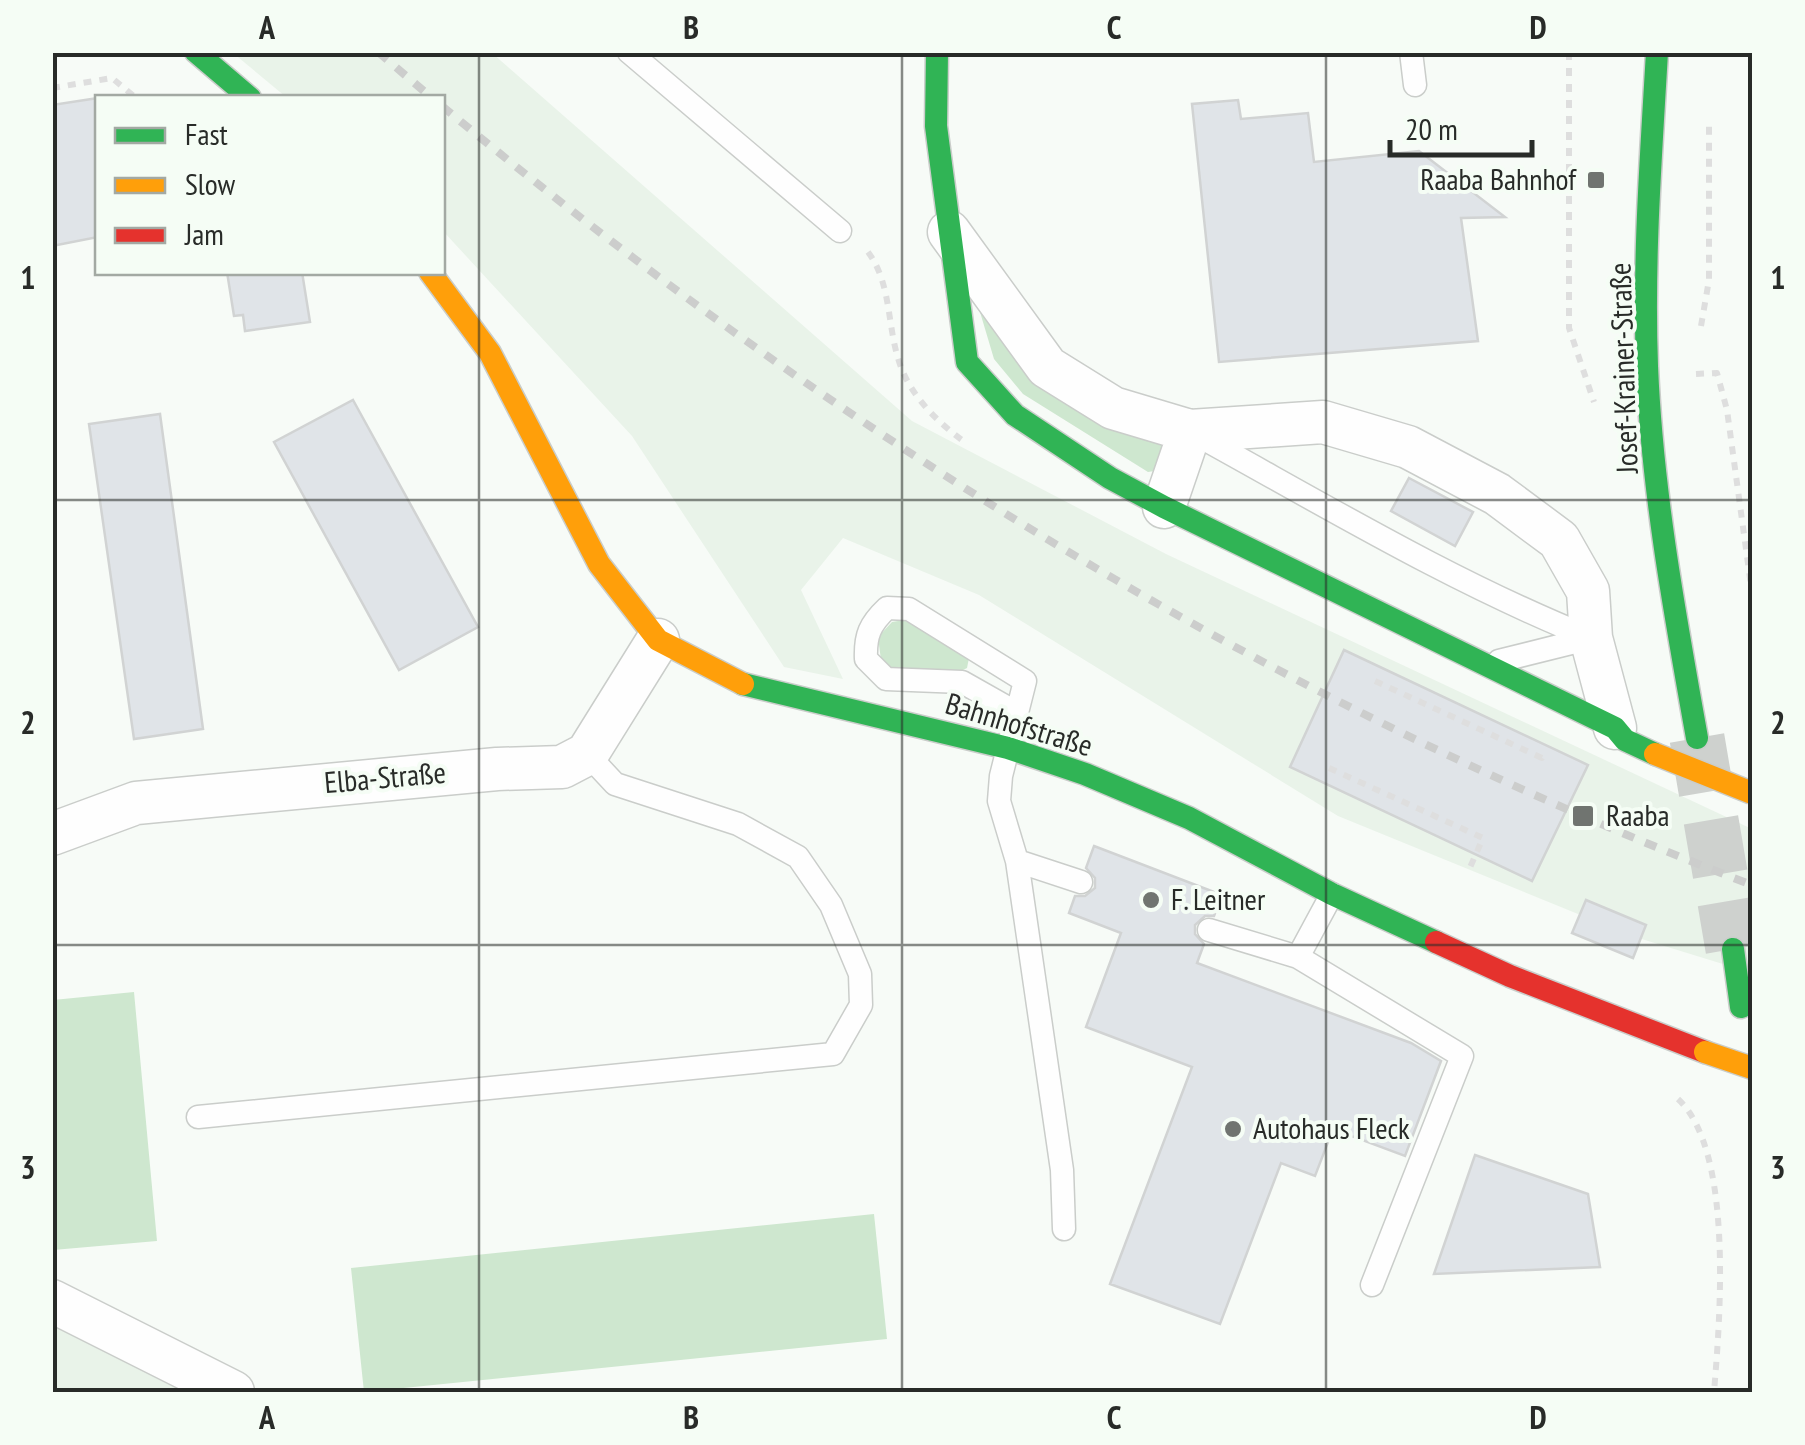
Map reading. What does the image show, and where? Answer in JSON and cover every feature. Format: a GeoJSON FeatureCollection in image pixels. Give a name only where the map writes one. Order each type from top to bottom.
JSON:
{"type":"FeatureCollection","features":[{"type":"Feature","properties":{"kind":"street"},"geometry":{"type":"LineString","coordinates":[[196,52],[246,95]]}},
{"type":"Feature","properties":{"kind":"street"},"geometry":{"type":"LineString","coordinates":[[937,52],[936,126],[946,227],[967,362],[1016,414],[1110,478],[1164,507],[1615,728],[1625,740],[1752,793]]}},
{"type":"Feature","properties":{"kind":"street","name":"Josef-Krainer-Straße"},"geometry":{"type":"LineString","coordinates":[[1657,52],[1649,190],[1650,410],[1669,580],[1697,738]]}},
{"type":"Feature","properties":{"kind":"street"},"geometry":{"type":"LineString","coordinates":[[946,227],[1047,367],[1113,408],[1190,431],[1323,422],[1408,448],[1497,494],[1559,540],[1588,591],[1591,638],[1615,728]]}},
{"type":"Feature","properties":{"kind":"street","name":"Bahnhofstraße"},"geometry":{"type":"LineString","coordinates":[[432,275],[490,353],[600,564],[658,640],[748,687],[1008,748],[1189,818],[1332,894],[1510,976],[1752,1068]]}},
{"type":"Feature","properties":{"kind":"street"},"geometry":{"type":"LineString","coordinates":[[1164,507],[1190,431]]}},
{"type":"Feature","properties":{"kind":"street"},"geometry":{"type":"LineString","coordinates":[[587,754],[658,640]]}},
{"type":"Feature","properties":{"kind":"street","name":"Elba-Straße"},"geometry":{"type":"LineString","coordinates":[[52,834],[136,803],[497,768],[562,767],[587,754]]}},
{"type":"Feature","properties":{"kind":"street"},"geometry":{"type":"LineString","coordinates":[[1734,949],[1741,1007]]}},
{"type":"Feature","properties":{"kind":"street"},"geometry":{"type":"LineString","coordinates":[[52,1301],[233,1392]]}},
{"type":"Feature","properties":{"kind":"lane"},"geometry":{"type":"LineString","coordinates":[[629,52],[840,230]]}},
{"type":"Feature","properties":{"kind":"lane"},"geometry":{"type":"LineString","coordinates":[[1411,52],[1415,84]]}},
{"type":"Feature","properties":{"kind":"lane"},"geometry":{"type":"LineString","coordinates":[[1190,431],[1421,558],[1534,616],[1591,638]]}},
{"type":"Feature","properties":{"kind":"lane"},"geometry":{"type":"LineString","coordinates":[[1016,714],[962,682],[886,680],[866,658],[865,638],[874,621],[887,608],[909,609],[1025,681],[999,802],[1017,861],[1062,1170],[1064,1229]]}},
{"type":"Feature","properties":{"kind":"lane"},"geometry":{"type":"LineString","coordinates":[[1486,664],[1591,638]]}},
{"type":"Feature","properties":{"kind":"lane"},"geometry":{"type":"LineString","coordinates":[[198,1116],[833,1054],[861,1005],[860,974],[830,905],[798,857],[738,824],[615,784],[587,754]]}},
{"type":"Feature","properties":{"kind":"lane"},"geometry":{"type":"LineString","coordinates":[[1017,861],[1080,882]]}},
{"type":"Feature","properties":{"kind":"lane"},"geometry":{"type":"LineString","coordinates":[[1298,958],[1332,894]]}},
{"type":"Feature","properties":{"kind":"lane"},"geometry":{"type":"LineString","coordinates":[[1209,930],[1298,958],[1462,1056],[1372,1285]]}},
{"type":"Feature","properties":{"kind":"path"},"geometry":{"type":"LineString","coordinates":[[1569,52],[1569,328],[1596,419]]}},
{"type":"Feature","properties":{"kind":"path"},"geometry":{"type":"LineString","coordinates":[[52,88],[112,78],[132,95]]}},
{"type":"Feature","properties":{"kind":"path"},"geometry":{"type":"LineString","coordinates":[[1700,336],[1709,280],[1708,108]]}},
{"type":"Feature","properties":{"kind":"path"},"geometry":{"type":"LineString","coordinates":[[1690,392],[1696,355]]}},
{"type":"Feature","properties":{"kind":"path"},"geometry":{"type":"LineString","coordinates":[[1693,374],[1717,372],[1727,410],[1752,592]]}},
{"type":"Feature","properties":{"kind":"path"},"geometry":{"type":"LineString","coordinates":[[1375,681],[1542,758],[1568,705]]}},
{"type":"Feature","properties":{"kind":"path"},"geometry":{"type":"LineString","coordinates":[[1329,768],[1483,838],[1468,872]]}},
{"type":"Feature","properties":{"kind":"path"},"geometry":{"type":"LineString","coordinates":[[1671,1092],[1694,1114],[1722,1236],[1714,1392]]}},
{"type":"Feature","properties":{"kind":"shaded area"},"geometry":{"type":"Polygon","coordinates":[[[233,53],[492,53],[912,421],[1166,554],[1752,829],[1752,973],[1632,936],[1338,816],[979,595],[843,538],[801,590],[843,679],[784,667],[632,436],[445,233],[445,95],[284,95],[233,53]]]}},
{"type":"Feature","properties":{"kind":"shaded area"},"geometry":{"type":"Polygon","coordinates":[[[52,1325],[209,1392],[53,1392],[52,1325]]]}},
{"type":"Feature","properties":{"kind":"green space"},"geometry":{"type":"Polygon","coordinates":[[[980,312],[1175,442],[1161,470],[1148,472],[1023,394],[994,359],[980,312]]]}},
{"type":"Feature","properties":{"kind":"green space"},"geometry":{"type":"Polygon","coordinates":[[[904,620],[969,658],[967,668],[959,672],[891,670],[881,660],[878,637],[892,622],[904,620]]]}},
{"type":"Feature","properties":{"kind":"green space"},"geometry":{"type":"Polygon","coordinates":[[[134,992],[157,1241],[53,1250],[53,1000],[134,992]]]}},
{"type":"Feature","properties":{"kind":"green space"},"geometry":{"type":"Polygon","coordinates":[[[874,1214],[887,1339],[364,1392],[351,1268],[874,1214]]]}},
{"type":"Feature","properties":{"kind":"building"},"geometry":{"type":"Polygon","coordinates":[[[95,98],[95,238],[52,246],[52,105],[95,98]]]}},
{"type":"Feature","properties":{"kind":"building"},"geometry":{"type":"Polygon","coordinates":[[[1238,100],[1241,119],[1308,113],[1314,162],[1419,151],[1505,217],[1461,218],[1478,341],[1219,362],[1192,104],[1238,100]]]}},
{"type":"Feature","properties":{"kind":"building"},"geometry":{"type":"Polygon","coordinates":[[[227,275],[302,275],[310,322],[245,331],[243,315],[234,316],[227,275]]]}},
{"type":"Feature","properties":{"kind":"building"},"geometry":{"type":"Polygon","coordinates":[[[353,400],[478,627],[399,670],[274,442],[353,400]]]}},
{"type":"Feature","properties":{"kind":"building"},"geometry":{"type":"Polygon","coordinates":[[[160,414],[203,729],[134,739],[89,424],[160,414]]]}},
{"type":"Feature","properties":{"kind":"building"},"geometry":{"type":"Polygon","coordinates":[[[1409,478],[1473,512],[1455,546],[1391,511],[1409,478]]]}},
{"type":"Feature","properties":{"kind":"building"},"geometry":{"type":"Polygon","coordinates":[[[1344,650],[1588,765],[1532,881],[1290,767],[1344,650]]]}},
{"type":"Feature","properties":{"kind":"building","name":"Autohaus Fleck"},"geometry":{"type":"Polygon","coordinates":[[[1094,846],[1222,895],[1214,916],[1205,916],[1195,925],[1195,934],[1204,944],[1197,963],[1411,1043],[1441,1061],[1405,1156],[1333,1129],[1315,1176],[1281,1163],[1220,1324],[1110,1284],[1192,1067],[1086,1027],[1121,933],[1069,913],[1075,896],[1085,896],[1095,888],[1095,878],[1086,868],[1094,846]]]}},
{"type":"Feature","properties":{"kind":"building"},"geometry":{"type":"Polygon","coordinates":[[[1586,900],[1646,925],[1633,958],[1572,933],[1586,900]]]}},
{"type":"Feature","properties":{"kind":"building"},"geometry":{"type":"Polygon","coordinates":[[[1475,1155],[1588,1194],[1600,1267],[1434,1274],[1475,1155]]]}},
{"type":"Feature","properties":{"kind":"tunnel"},"geometry":{"type":"LineString","coordinates":[[1697,738],[1733,949]]}},
{"type":"Feature","properties":{"kind":"railway"},"geometry":{"type":"LineString","coordinates":[[378,52],[428,95]]}},
{"type":"Feature","properties":{"kind":"railway"},"geometry":{"type":"LineString","coordinates":[[445,108],[592,226],[746,340],[903,448],[1065,550],[1231,645],[1401,732],[1574,812],[1752,885]]}},
{"type":"Feature","properties":{"kind":"traffic: fast"},"geometry":{"type":"LineString","coordinates":[[196,52],[246,95]]}},
{"type":"Feature","properties":{"kind":"traffic: fast"},"geometry":{"type":"LineString","coordinates":[[937,52],[936,126],[967,362],[1015,415],[1110,478],[1164,507],[1615,728],[1625,740],[1655,754]]}},
{"type":"Feature","properties":{"kind":"traffic: fast"},"geometry":{"type":"LineString","coordinates":[[1657,52],[1647,248],[1650,413],[1666,553],[1697,738]]}},
{"type":"Feature","properties":{"kind":"traffic: fast"},"geometry":{"type":"LineString","coordinates":[[743,684],[1008,748],[1085,774],[1189,818],[1332,894],[1436,942]]}},
{"type":"Feature","properties":{"kind":"traffic: fast"},"geometry":{"type":"LineString","coordinates":[[1733,949],[1741,1007]]}},
{"type":"Feature","properties":{"kind":"traffic: slow"},"geometry":{"type":"LineString","coordinates":[[432,275],[490,353],[599,564],[658,640],[743,684]]}},
{"type":"Feature","properties":{"kind":"traffic: slow"},"geometry":{"type":"LineString","coordinates":[[1655,754],[1752,793]]}},
{"type":"Feature","properties":{"kind":"traffic: slow"},"geometry":{"type":"LineString","coordinates":[[1705,1052],[1752,1068]]}},
{"type":"Feature","properties":{"kind":"traffic: jam"},"geometry":{"type":"LineString","coordinates":[[1436,942],[1510,976],[1705,1052]]}},
{"type":"Feature","properties":{"kind":"place","name":"Raaba Bahnhof"},"geometry":{"type":"Point","coordinates":[1596,180]}},
{"type":"Feature","properties":{"kind":"place","name":"Raaba"},"geometry":{"type":"Point","coordinates":[1583,816]}},
{"type":"Feature","properties":{"kind":"place","name":"F. Leitner"},"geometry":{"type":"Point","coordinates":[1151,900]}},
{"type":"Feature","properties":{"kind":"place","name":"Autohaus Fleck"},"geometry":{"type":"Point","coordinates":[1233,1129]}}]}
